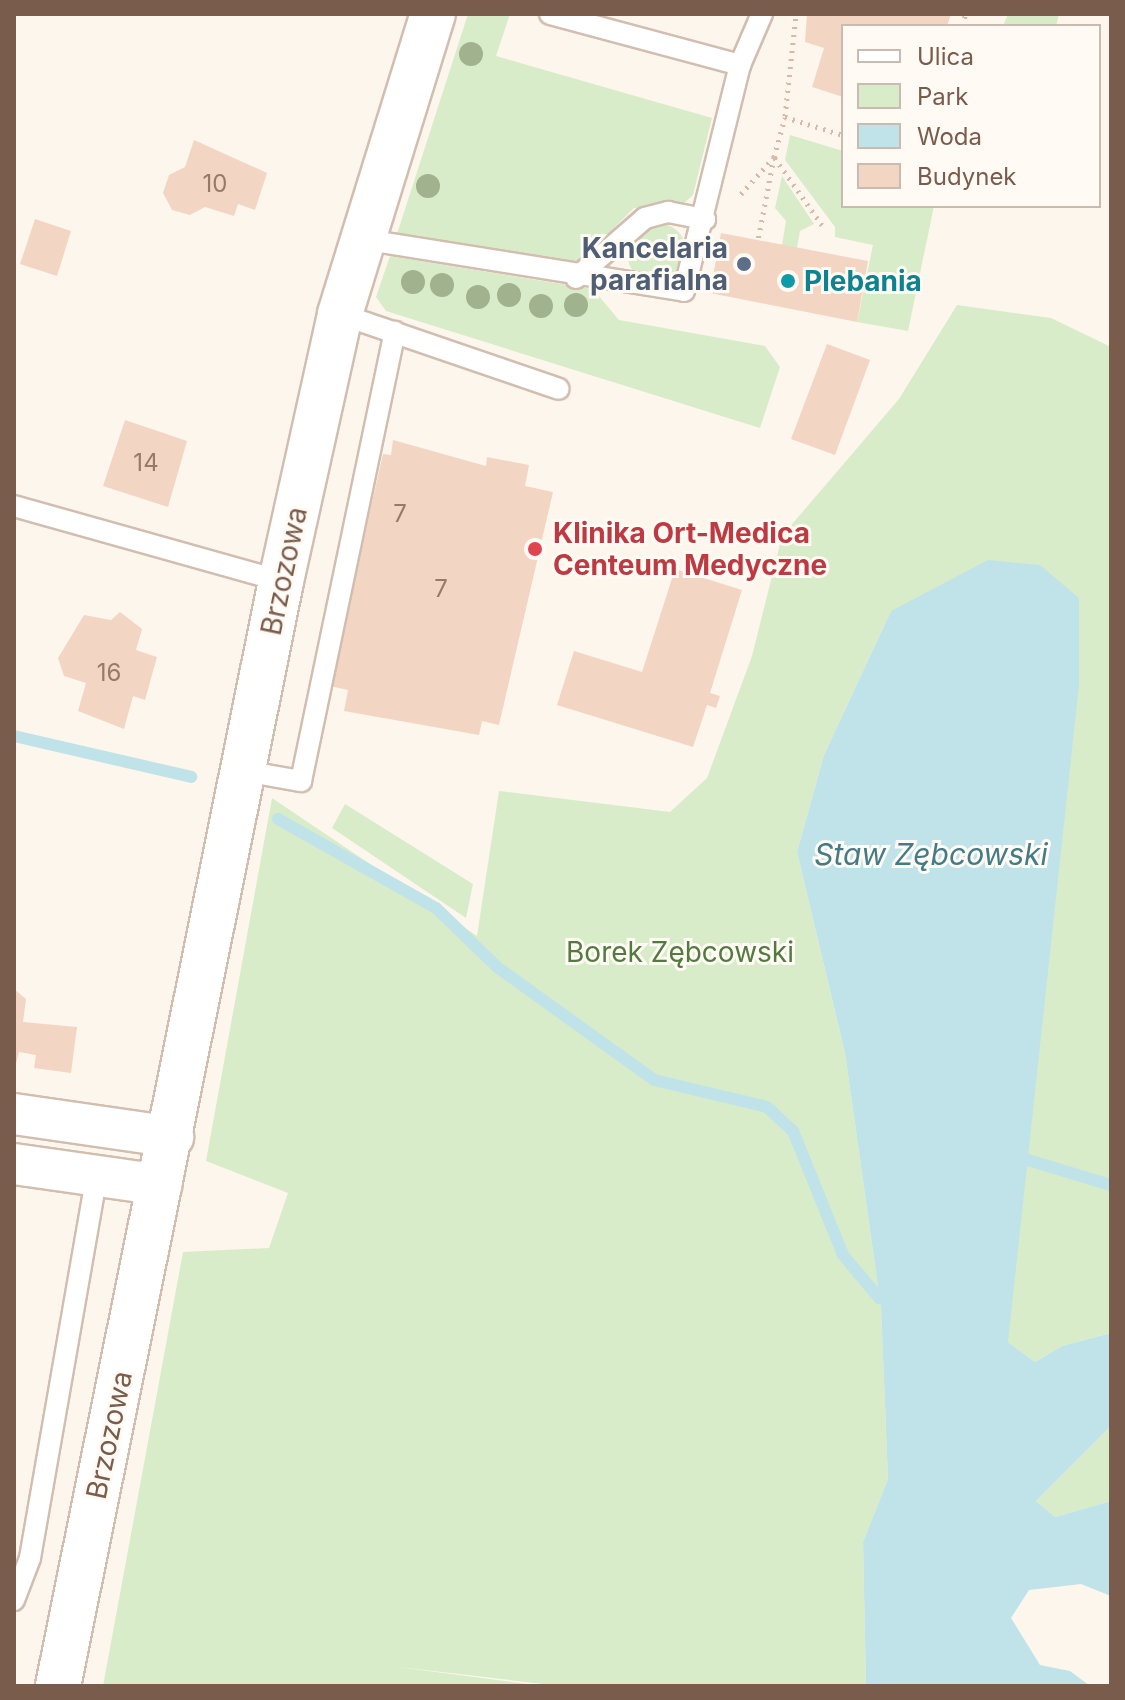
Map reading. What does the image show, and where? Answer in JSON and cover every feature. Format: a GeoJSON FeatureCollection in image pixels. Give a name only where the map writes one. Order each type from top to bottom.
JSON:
{"type":"FeatureCollection","features":[{"type":"Feature","properties":{"kind":"street","name":"Brzozowa"},"geometry":{"type":"LineString","coordinates":[[58,1686],[173,1137],[281,581],[340,314],[433,14]]}},
{"type":"Feature","properties":{"kind":"street"},"geometry":{"type":"LineString","coordinates":[[14,1114],[173,1137]]}},
{"type":"Feature","properties":{"kind":"street"},"geometry":{"type":"LineString","coordinates":[[14,1164],[97,1173],[162,1185]]}},
{"type":"Feature","properties":{"kind":"lane"},"geometry":{"type":"LineString","coordinates":[[550,14],[740,65]]}},
{"type":"Feature","properties":{"kind":"lane"},"geometry":{"type":"LineString","coordinates":[[361,239],[576,278],[684,291],[705,219],[740,65],[762,14]]}},
{"type":"Feature","properties":{"kind":"lane"},"geometry":{"type":"LineString","coordinates":[[576,278],[645,218],[668,212],[705,219]]}},
{"type":"Feature","properties":{"kind":"lane"},"geometry":{"type":"LineString","coordinates":[[340,314],[559,389]]}},
{"type":"Feature","properties":{"kind":"lane"},"geometry":{"type":"LineString","coordinates":[[244,771],[301,781],[395,332]]}},
{"type":"Feature","properties":{"kind":"lane"},"geometry":{"type":"LineString","coordinates":[[14,506],[281,581]]}},
{"type":"Feature","properties":{"kind":"lane"},"geometry":{"type":"LineString","coordinates":[[14,1600],[30,1558],[97,1173]]}},
{"type":"Feature","properties":{"kind":"path"},"geometry":{"type":"LineString","coordinates":[[758,240],[785,117],[796,14]]}},
{"type":"Feature","properties":{"kind":"path"},"geometry":{"type":"LineString","coordinates":[[785,117],[841,134]]}},
{"type":"Feature","properties":{"kind":"path"},"geometry":{"type":"LineString","coordinates":[[731,204],[774,157]]}},
{"type":"Feature","properties":{"kind":"path"},"geometry":{"type":"LineString","coordinates":[[774,157],[822,225]]}},
{"type":"Feature","properties":{"kind":"green space"},"geometry":{"type":"Polygon","coordinates":[[[468,14],[510,14],[496,56],[712,118],[693,195],[683,204],[634,208],[575,266],[396,237],[468,14]]]}},
{"type":"Feature","properties":{"kind":"green space"},"geometry":{"type":"Polygon","coordinates":[[[1008,14],[1059,14],[1056,24],[1004,24],[1008,14]]]}},
{"type":"Feature","properties":{"kind":"green space"},"geometry":{"type":"Polygon","coordinates":[[[790,135],[841,150],[841,208],[934,208],[908,331],[857,322],[873,245],[835,237],[835,227],[785,160],[790,135]]]}},
{"type":"Feature","properties":{"kind":"green space"},"geometry":{"type":"Polygon","coordinates":[[[782,176],[814,224],[800,231],[797,248],[782,245],[786,221],[775,208],[782,176]]]}},
{"type":"Feature","properties":{"kind":"green space"},"geometry":{"type":"Polygon","coordinates":[[[657,223],[669,225],[678,232],[685,241],[685,265],[678,274],[669,281],[657,283],[645,281],[636,274],[629,265],[627,253],[629,241],[636,232],[645,225],[657,223]]]}},
{"type":"Feature","properties":{"kind":"green space"},"geometry":{"type":"Polygon","coordinates":[[[390,256],[593,289],[619,320],[765,346],[780,367],[760,428],[386,311],[376,297],[390,256]]]}},
{"type":"Feature","properties":{"kind":"green space","name":"Borek Zębcowski"},"geometry":{"type":"Polygon","coordinates":[[[957,305],[1051,318],[1111,347],[1111,1333],[1062,1346],[1035,1362],[1008,1342],[891,611],[824,755],[797,852],[845,1053],[881,1308],[888,1479],[863,1542],[866,1686],[560,1686],[390,1666],[542,1686],[103,1686],[183,1252],[269,1248],[288,1193],[206,1161],[272,798],[477,936],[499,791],[670,812],[707,778],[752,656],[782,536],[899,399],[957,305]]]}},
{"type":"Feature","properties":{"kind":"green space"},"geometry":{"type":"Polygon","coordinates":[[[345,804],[473,884],[466,918],[332,828],[345,804]]]}},
{"type":"Feature","properties":{"kind":"green space"},"geometry":{"type":"Polygon","coordinates":[[[1111,1426],[1111,1501],[1055,1517],[1036,1501],[1111,1426]]]}},
{"type":"Feature","properties":{"kind":"water","name":"Staw Zębcowski"},"geometry":{"type":"Polygon","coordinates":[[[988,560],[1040,565],[1079,598],[1079,685],[1008,1342],[1035,1362],[1062,1346],[1111,1333],[1111,1426],[1036,1501],[1055,1517],[1111,1501],[1111,1596],[1081,1584],[1029,1590],[1011,1618],[1040,1665],[1070,1671],[1090,1686],[866,1686],[863,1542],[888,1479],[881,1308],[845,1053],[797,852],[824,755],[891,611],[988,560]]]}},
{"type":"Feature","properties":{"kind":"building"},"geometry":{"type":"Polygon","coordinates":[[[807,14],[951,14],[948,24],[841,24],[841,96],[812,87],[824,48],[805,42],[807,14]]]}},
{"type":"Feature","properties":{"kind":"building"},"geometry":{"type":"Polygon","coordinates":[[[194,140],[267,173],[255,210],[238,204],[234,216],[205,207],[190,215],[172,210],[163,193],[169,175],[185,167],[194,140]]]}},
{"type":"Feature","properties":{"kind":"building"},"geometry":{"type":"Polygon","coordinates":[[[35,219],[71,231],[57,276],[20,264],[35,219]]]}},
{"type":"Feature","properties":{"kind":"building","name":"Plebania"},"geometry":{"type":"Polygon","coordinates":[[[721,233],[868,261],[857,322],[710,293],[721,233]]]}},
{"type":"Feature","properties":{"kind":"building"},"geometry":{"type":"Polygon","coordinates":[[[827,344],[870,360],[835,455],[791,439],[827,344]]]}},
{"type":"Feature","properties":{"kind":"building"},"geometry":{"type":"Polygon","coordinates":[[[125,420],[187,441],[168,507],[103,486],[125,420]]]}},
{"type":"Feature","properties":{"kind":"building"},"geometry":{"type":"Polygon","coordinates":[[[393,440],[486,466],[487,457],[529,465],[525,486],[553,492],[499,725],[482,721],[479,735],[344,711],[348,690],[330,686],[383,454],[391,455],[393,440]]]}},
{"type":"Feature","properties":{"kind":"building"},"geometry":{"type":"Polygon","coordinates":[[[675,569],[742,590],[710,693],[720,696],[716,708],[707,705],[693,747],[557,705],[574,651],[642,672],[675,569]]]}},
{"type":"Feature","properties":{"kind":"building"},"geometry":{"type":"Polygon","coordinates":[[[120,612],[142,629],[136,650],[157,657],[145,700],[133,696],[124,729],[78,711],[86,683],[64,676],[58,658],[84,615],[111,620],[120,612]]]}},
{"type":"Feature","properties":{"kind":"building"},"geometry":{"type":"Polygon","coordinates":[[[14,989],[26,999],[23,1022],[77,1027],[71,1073],[34,1068],[36,1055],[19,1052],[14,1072],[14,989]]]}},
{"type":"Feature","properties":{"kind":"waterway"},"geometry":{"type":"LineString","coordinates":[[14,736],[191,777]]}},
{"type":"Feature","properties":{"kind":"waterway"},"geometry":{"type":"LineString","coordinates":[[278,819],[436,908],[497,967],[654,1080],[767,1107],[793,1131],[843,1255],[880,1299]]}},
{"type":"Feature","properties":{"kind":"waterway"},"geometry":{"type":"LineString","coordinates":[[1028,1160],[1111,1185]]}},
{"type":"Feature","properties":{"kind":"place","name":"Kancelaria parafialna"},"geometry":{"type":"Point","coordinates":[744,264]}},
{"type":"Feature","properties":{"kind":"place","name":"Plebania"},"geometry":{"type":"Point","coordinates":[788,281]}},
{"type":"Feature","properties":{"kind":"place","name":"Klinika Ort-Medica Centeum Medyczne"},"geometry":{"type":"Point","coordinates":[535,549]}}]}
